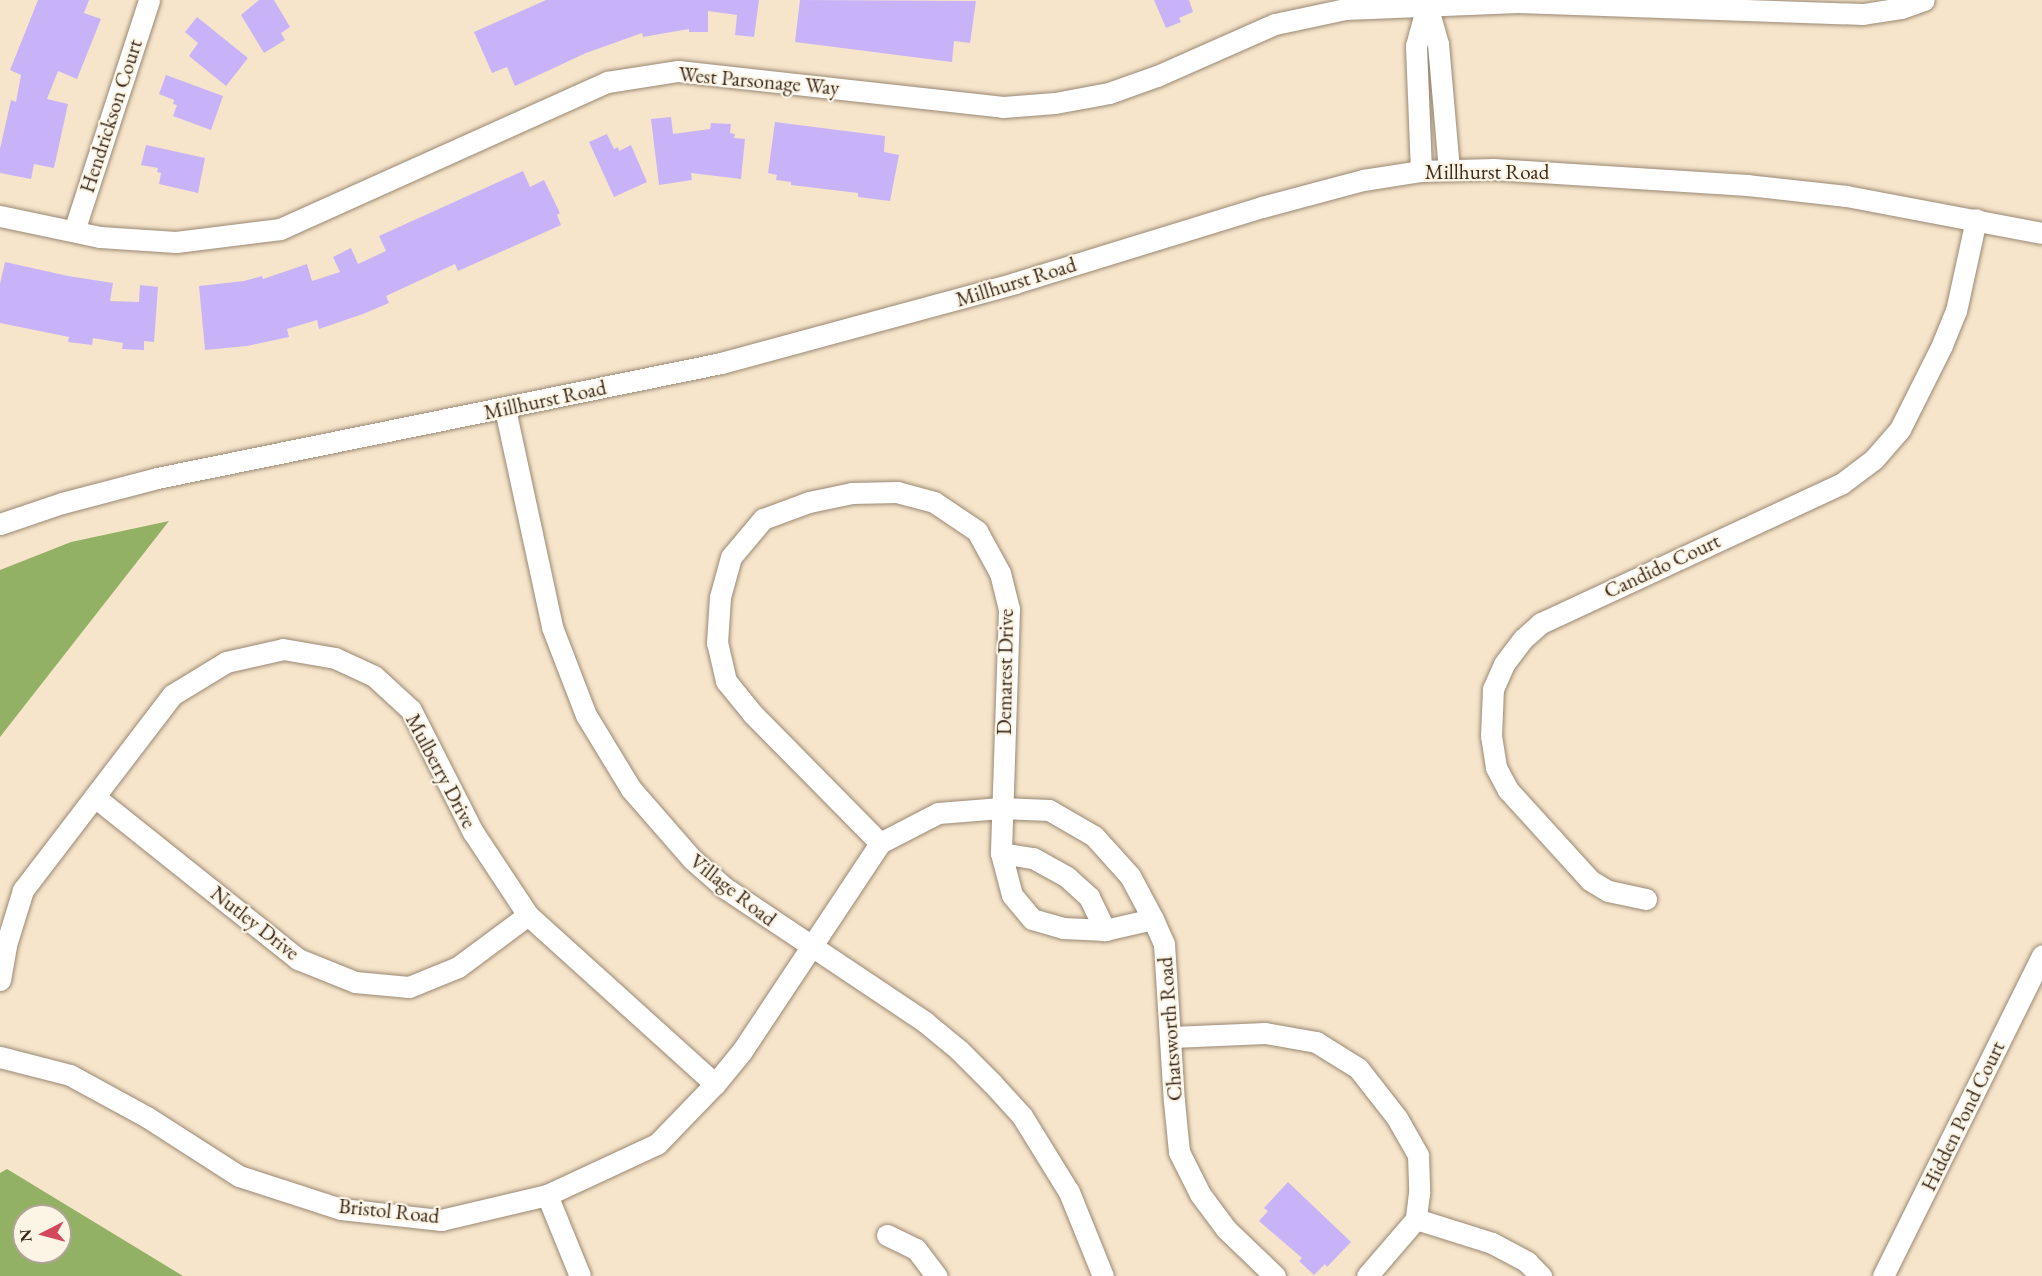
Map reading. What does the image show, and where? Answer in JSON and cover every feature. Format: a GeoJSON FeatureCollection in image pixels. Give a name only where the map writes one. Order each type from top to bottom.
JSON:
{"type":"FeatureCollection","features":[{"type":"Feature","properties":{"kind":"street","name":"Hendrickson Court"},"geometry":{"type":"LineString","coordinates":[[74,231],[149,0]]}},
{"type":"Feature","properties":{"kind":"street","name":"West Parsonage Way"},"geometry":{"type":"LineString","coordinates":[[0,216],[100,237],[176,242],[280,230],[607,82],[678,71],[1003,107],[1055,103],[1108,93],[1157,76],[1275,24],[1345,9],[1427,2],[1581,4],[1863,14],[1901,8],[1924,0]]}},
{"type":"Feature","properties":{"kind":"street"},"geometry":{"type":"LineString","coordinates":[[1427,2],[1438,44],[1449,169]]}},
{"type":"Feature","properties":{"kind":"street"},"geometry":{"type":"LineString","coordinates":[[1421,171],[1416,46],[1427,2]]}},
{"type":"Feature","properties":{"kind":"street","name":"Millhurst Road"},"geometry":{"type":"LineString","coordinates":[[0,524],[62,503],[157,478],[505,409],[721,363],[868,325],[1015,283],[1262,207],[1363,180],[1421,171],[1449,169],[1565,172],[1748,185],[1846,195],[2042,233]]}},
{"type":"Feature","properties":{"kind":"street","name":"Candido Court"},"geometry":{"type":"LineString","coordinates":[[1646,899],[1608,891],[1590,880],[1508,790],[1496,767],[1491,736],[1493,689],[1504,664],[1523,639],[1541,623],[1841,484],[1874,459],[1900,429],[1942,345],[1956,310],[1976,219]]}},
{"type":"Feature","properties":{"kind":"street","name":"Village Road"},"geometry":{"type":"LineString","coordinates":[[505,409],[539,579],[567,673],[602,744],[631,789],[692,859],[725,888],[812,949],[925,1022],[959,1050],[992,1083],[1022,1116],[1069,1192],[1103,1276]]}},
{"type":"Feature","properties":{"kind":"street","name":"Demarest Drive"},"geometry":{"type":"LineString","coordinates":[[880,843],[752,713],[726,681],[717,643],[720,597],[731,557],[763,519],[809,502],[852,493],[897,492],[934,502],[977,531],[1000,573],[1009,609],[1001,853],[1012,895],[1032,919],[1063,928],[1105,930],[1153,919]]}},
{"type":"Feature","properties":{"kind":"street","name":"Mulberry Drive"},"geometry":{"type":"LineString","coordinates":[[0,980],[6,945],[23,890],[172,695],[226,662],[283,650],[335,658],[374,676],[411,710],[473,832],[528,915],[715,1084]]}},
{"type":"Feature","properties":{"kind":"street","name":"Nutley Drive"},"geometry":{"type":"LineString","coordinates":[[95,797],[298,960],[355,982],[409,987],[458,967],[528,915]]}},
{"type":"Feature","properties":{"kind":"street","name":"Chatsworth Road"},"geometry":{"type":"LineString","coordinates":[[812,949],[880,843],[938,813],[1001,808],[1049,810],[1094,836],[1130,876],[1164,944],[1179,1152],[1200,1194],[1226,1229],[1275,1276]]}},
{"type":"Feature","properties":{"kind":"street"},"geometry":{"type":"LineString","coordinates":[[1001,853],[1033,858],[1067,878],[1089,897],[1105,930]]}},
{"type":"Feature","properties":{"kind":"street","name":"Bristol Road"},"geometry":{"type":"LineString","coordinates":[[0,1057],[70,1075],[147,1117],[239,1176],[341,1209],[441,1220],[548,1195],[657,1144],[715,1084],[742,1051],[812,949]]}},
{"type":"Feature","properties":{"kind":"street","name":"Hidden Pond Court"},"geometry":{"type":"LineString","coordinates":[[1882,1276],[2042,955]]}},
{"type":"Feature","properties":{"kind":"street"},"geometry":{"type":"LineString","coordinates":[[1172,1037],[1265,1033],[1316,1042],[1358,1068],[1397,1118],[1418,1155],[1419,1193],[1416,1219],[1367,1276]]}},
{"type":"Feature","properties":{"kind":"street"},"geometry":{"type":"LineString","coordinates":[[548,1195],[580,1276]]}},
{"type":"Feature","properties":{"kind":"street"},"geometry":{"type":"LineString","coordinates":[[1416,1219],[1492,1243],[1527,1262],[1541,1276]]}},
{"type":"Feature","properties":{"kind":"street"},"geometry":{"type":"LineString","coordinates":[[887,1235],[916,1249],[936,1276]]}},
{"type":"Feature","properties":{"kind":"green space"},"geometry":{"type":"Polygon","coordinates":[[[169,521],[0,737],[0,570],[71,542],[169,521]]]}},
{"type":"Feature","properties":{"kind":"green space"},"geometry":{"type":"Polygon","coordinates":[[[7,1169],[65,1204],[12,1204],[12,1264],[72,1264],[72,1209],[183,1276],[0,1276],[0,1173],[7,1169]]]}},
{"type":"Feature","properties":{"kind":"building"},"geometry":{"type":"Polygon","coordinates":[[[38,0],[89,0],[84,13],[101,19],[77,79],[58,71],[47,99],[68,104],[54,168],[34,164],[31,179],[0,173],[0,149],[11,100],[16,102],[21,75],[10,70],[38,0]]]}},
{"type":"Feature","properties":{"kind":"building"},"geometry":{"type":"Polygon","coordinates":[[[259,0],[274,0],[290,27],[281,33],[285,40],[264,53],[241,15],[259,0]]]}},
{"type":"Feature","properties":{"kind":"building"},"geometry":{"type":"Polygon","coordinates":[[[546,0],[759,0],[754,37],[735,35],[737,15],[708,11],[708,32],[689,32],[689,29],[643,37],[642,33],[586,53],[515,86],[507,67],[492,73],[474,32],[546,0]]]}},
{"type":"Feature","properties":{"kind":"building"},"geometry":{"type":"Polygon","coordinates":[[[800,0],[976,1],[970,43],[954,41],[952,62],[795,42],[800,0]]]}},
{"type":"Feature","properties":{"kind":"building"},"geometry":{"type":"Polygon","coordinates":[[[1154,0],[1189,0],[1193,12],[1179,18],[1181,22],[1166,28],[1154,0]]]}},
{"type":"Feature","properties":{"kind":"building"},"geometry":{"type":"Polygon","coordinates":[[[197,17],[248,58],[226,86],[189,56],[198,43],[185,32],[197,17]]]}},
{"type":"Feature","properties":{"kind":"building"},"geometry":{"type":"Polygon","coordinates":[[[166,75],[223,96],[211,130],[173,116],[177,105],[173,104],[174,100],[159,94],[166,75]]]}},
{"type":"Feature","properties":{"kind":"building"},"geometry":{"type":"Polygon","coordinates":[[[671,117],[673,134],[710,129],[711,123],[731,124],[730,133],[735,134],[734,138],[745,139],[741,179],[691,173],[692,180],[659,185],[651,119],[671,117]]]}},
{"type":"Feature","properties":{"kind":"building"},"geometry":{"type":"Polygon","coordinates":[[[775,122],[885,136],[884,152],[899,155],[890,201],[858,197],[858,193],[791,185],[791,182],[776,180],[777,175],[768,173],[775,122]]]}},
{"type":"Feature","properties":{"kind":"building"},"geometry":{"type":"Polygon","coordinates":[[[607,134],[614,149],[618,147],[619,151],[631,145],[647,182],[614,197],[589,142],[607,134]]]}},
{"type":"Feature","properties":{"kind":"building"},"geometry":{"type":"Polygon","coordinates":[[[146,145],[205,158],[198,193],[159,184],[161,173],[157,172],[158,168],[141,165],[146,145]]]}},
{"type":"Feature","properties":{"kind":"building"},"geometry":{"type":"Polygon","coordinates":[[[523,171],[530,187],[544,180],[560,213],[557,215],[561,225],[458,271],[455,264],[386,296],[389,303],[363,314],[319,329],[317,320],[287,329],[289,337],[247,346],[205,350],[199,286],[244,281],[262,276],[263,279],[307,264],[312,281],[340,272],[333,257],[351,248],[358,264],[386,251],[379,236],[523,171]]]}},
{"type":"Feature","properties":{"kind":"building"},"geometry":{"type":"Polygon","coordinates":[[[5,262],[113,283],[110,301],[139,302],[140,285],[158,287],[154,342],[144,341],[144,350],[122,349],[123,343],[93,338],[92,345],[68,342],[69,337],[0,323],[0,284],[5,262]]]}},
{"type":"Feature","properties":{"kind":"building"},"geometry":{"type":"Polygon","coordinates":[[[1288,1182],[1351,1242],[1327,1267],[1325,1264],[1314,1275],[1299,1261],[1302,1258],[1259,1221],[1268,1211],[1264,1208],[1288,1182]]]}}]}
